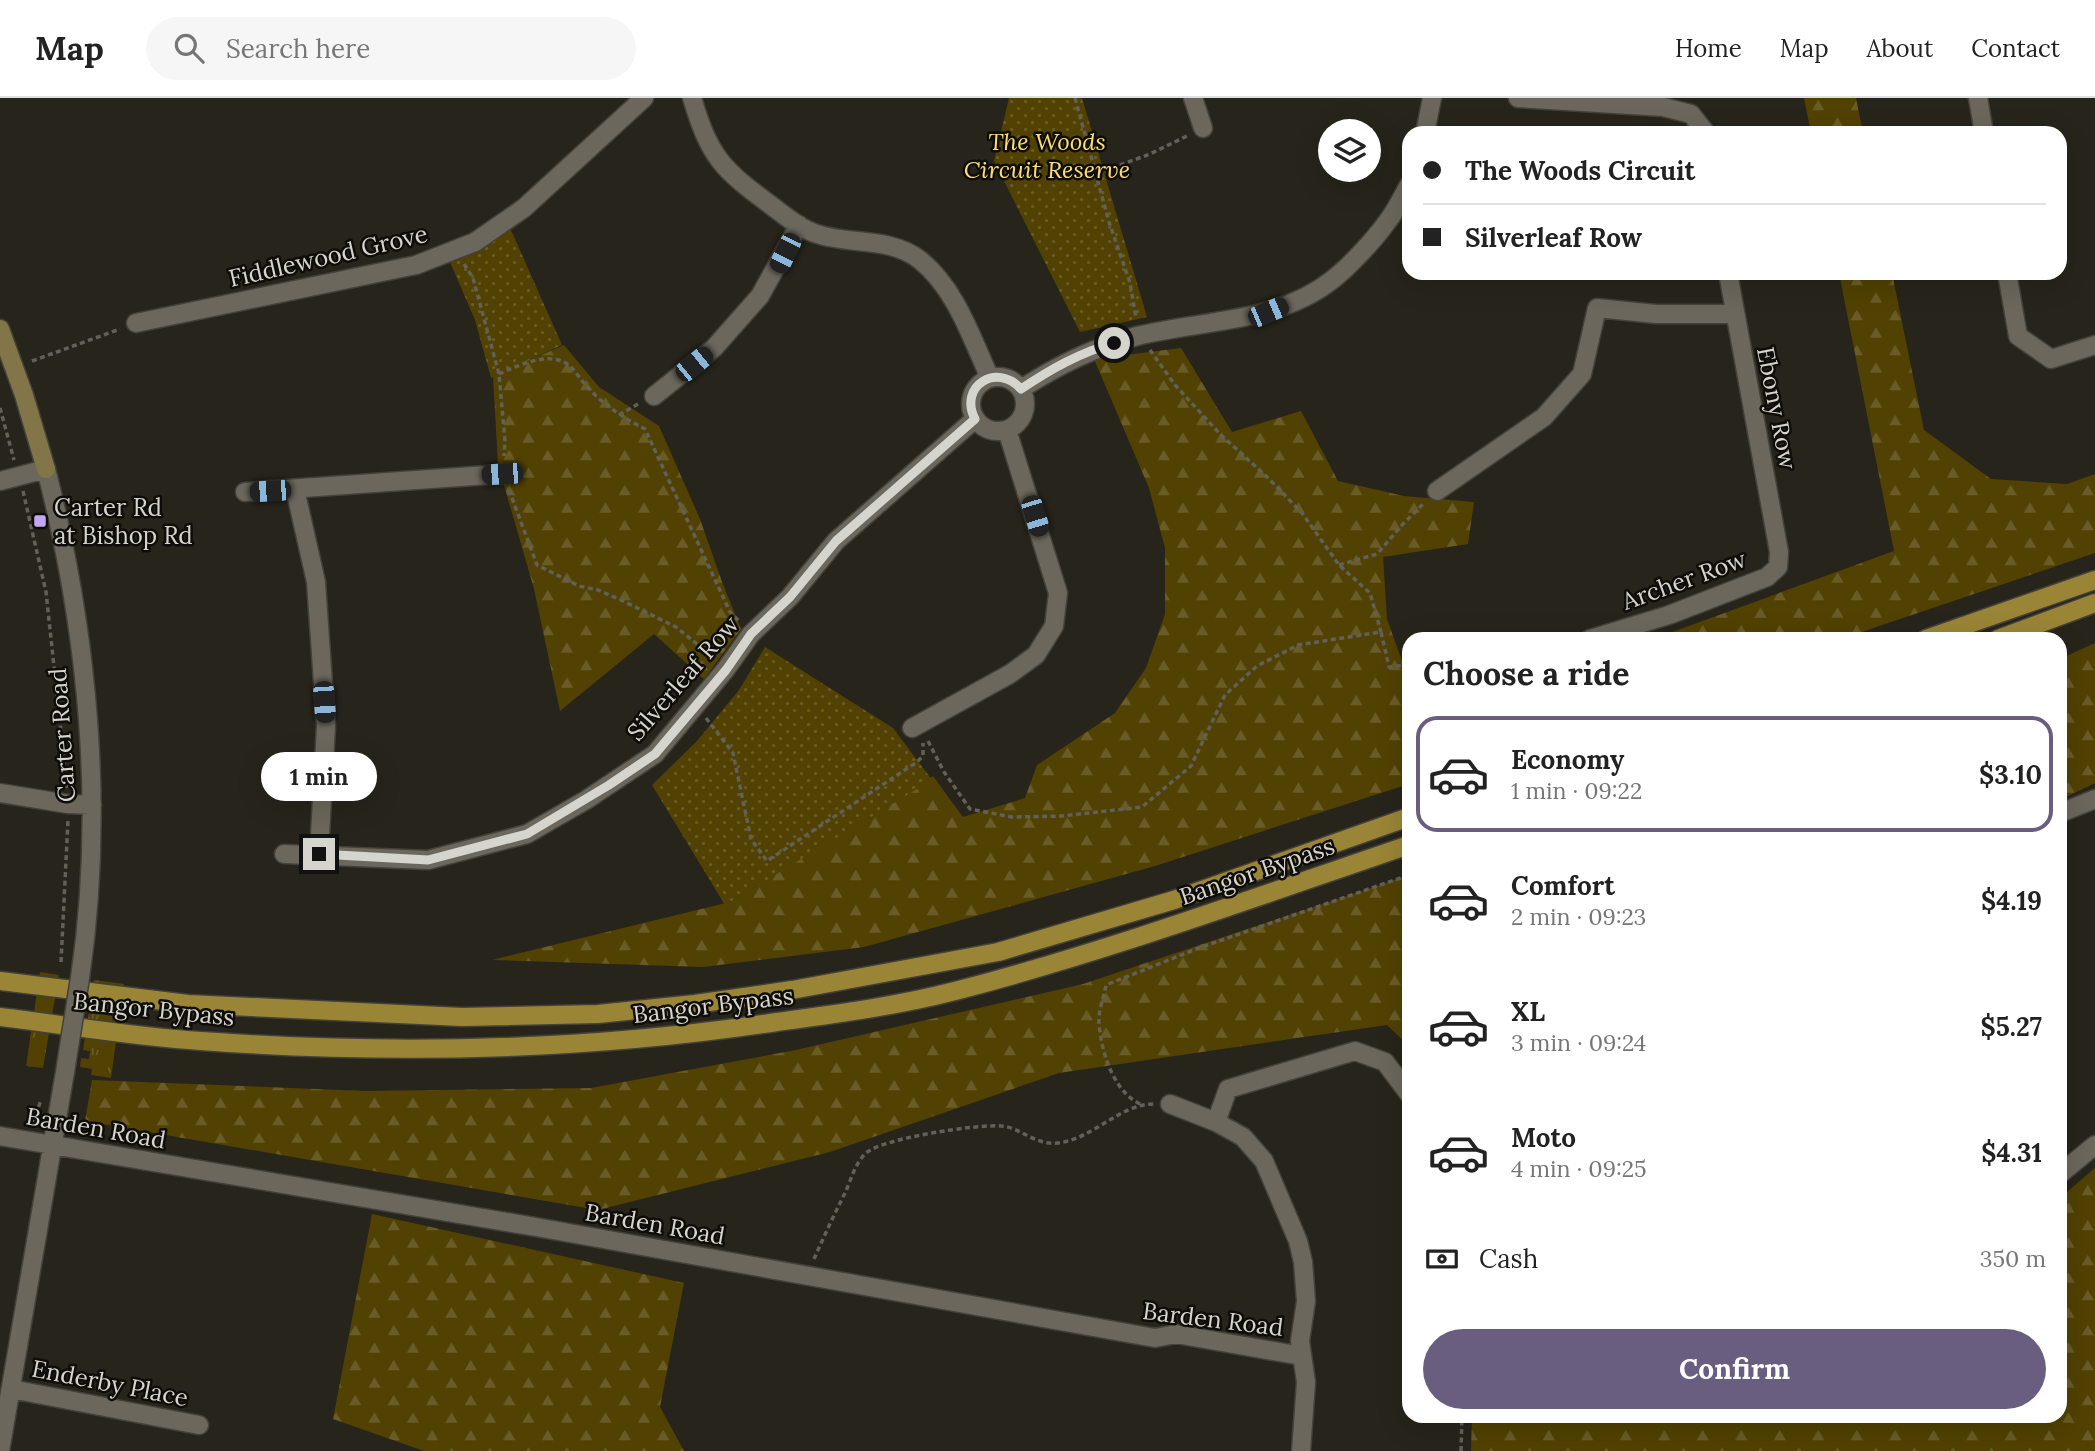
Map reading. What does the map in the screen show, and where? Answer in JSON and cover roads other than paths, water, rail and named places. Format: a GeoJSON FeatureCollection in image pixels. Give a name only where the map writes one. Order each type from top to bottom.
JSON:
{"type":"FeatureCollection","features":[{"type":"Feature","properties":{"kind":"main road"},"geometry":{"type":"LineString","coordinates":[[1946,632],[2095,580]]}},
{"type":"Feature","properties":{"kind":"main road"},"geometry":{"type":"LineString","coordinates":[[2017,632],[2088,606]]}},
{"type":"Feature","properties":{"kind":"main road"},"geometry":{"type":"LineString","coordinates":[[2039,632],[2088,606]]}},
{"type":"Feature","properties":{"kind":"main road","name":"Bangor Bypass"},"geometry":{"type":"LineString","coordinates":[[0,981],[188,1004],[463,1017],[598,1014],[695,1004],[792,990],[998,953],[1174,900],[1402,819]]}},
{"type":"Feature","properties":{"kind":"main road","name":"Bangor Bypass"},"geometry":{"type":"LineString","coordinates":[[0,1017],[198,1041],[387,1050],[572,1045],[656,1039],[846,1012],[953,992],[1131,940],[1402,847]]}},
{"type":"Feature","properties":{"kind":"street","name":"Fiddlewood Grove"},"geometry":{"type":"LineString","coordinates":[[136,323],[416,265],[455,251],[475,242],[524,208],[644,98]]}},
{"type":"Feature","properties":{"kind":"street"},"geometry":{"type":"LineString","coordinates":[[692,98],[706,141],[721,164],[737,180],[799,225],[816,234],[892,246],[917,257],[935,273],[951,295],[990,378]]}},
{"type":"Feature","properties":{"kind":"street"},"geometry":{"type":"LineString","coordinates":[[1193,98],[1203,128]]}},
{"type":"Feature","properties":{"kind":"street"},"geometry":{"type":"LineString","coordinates":[[1426,126],[1432,98]]}},
{"type":"Feature","properties":{"kind":"street"},"geometry":{"type":"LineString","coordinates":[[1518,98],[1664,103],[1691,114],[1700,126]]}},
{"type":"Feature","properties":{"kind":"street"},"geometry":{"type":"LineString","coordinates":[[1978,98],[1982,126]]}},
{"type":"Feature","properties":{"kind":"street"},"geometry":{"type":"LineString","coordinates":[[1021,389],[1056,366],[1088,351],[1139,335],[1268,312],[1305,296],[1332,280],[1387,222],[1402,197]]}},
{"type":"Feature","properties":{"kind":"street"},"geometry":{"type":"LineString","coordinates":[[654,396],[714,348],[760,296],[799,225]]}},
{"type":"Feature","properties":{"kind":"street","name":"Ebony Row"},"geometry":{"type":"LineString","coordinates":[[1729,280],[1779,552]]}},
{"type":"Feature","properties":{"kind":"street"},"geometry":{"type":"LineString","coordinates":[[2008,280],[2018,336],[2051,359],[2095,345]]}},
{"type":"Feature","properties":{"kind":"street"},"geometry":{"type":"LineString","coordinates":[[1437,491],[1544,417],[1575,383],[1582,374],[1597,308],[1656,314],[1734,314]]}},
{"type":"Feature","properties":{"kind":"street","name":"Carter Road"},"geometry":{"type":"LineString","coordinates":[[0,329],[46,469],[80,637],[92,805],[87,923],[80,978],[0,1451]]}},
{"type":"Feature","properties":{"kind":"street"},"geometry":{"type":"LineString","coordinates":[[990,378],[1007,378],[1021,389],[1026,402],[1023,416],[1014,427],[1007,430],[989,430],[975,419],[970,405],[974,391],[990,378]]}},
{"type":"Feature","properties":{"kind":"street","name":"Silverleaf Row"},"geometry":{"type":"LineString","coordinates":[[284,854],[428,860],[527,834],[586,800],[655,754],[726,670],[751,634],[790,597],[836,541],[975,419]]}},
{"type":"Feature","properties":{"kind":"street"},"geometry":{"type":"LineString","coordinates":[[916,725],[1010,674],[1036,655],[1054,626],[1058,593],[1007,430]]}},
{"type":"Feature","properties":{"kind":"street"},"geometry":{"type":"LineString","coordinates":[[0,481],[46,469]]}},
{"type":"Feature","properties":{"kind":"street"},"geometry":{"type":"LineString","coordinates":[[245,492],[502,474]]}},
{"type":"Feature","properties":{"kind":"street"},"geometry":{"type":"LineString","coordinates":[[295,489],[316,582],[325,713],[319,854]]}},
{"type":"Feature","properties":{"kind":"street","name":"Archer Row"},"geometry":{"type":"LineString","coordinates":[[1613,632],[1669,615],[1767,577],[1778,567],[1779,552]]}},
{"type":"Feature","properties":{"kind":"street"},"geometry":{"type":"LineString","coordinates":[[0,793],[68,804],[92,805]]}},
{"type":"Feature","properties":{"kind":"street"},"geometry":{"type":"LineString","coordinates":[[2067,810],[2095,799]]}},
{"type":"Feature","properties":{"kind":"street"},"geometry":{"type":"LineString","coordinates":[[1216,1122],[1228,1089],[1355,1051],[1385,1062],[1402,1085]]}},
{"type":"Feature","properties":{"kind":"street"},"geometry":{"type":"LineString","coordinates":[[1170,1104],[1216,1122],[1243,1137],[1264,1161],[1291,1219],[1305,1282],[1305,1316],[1300,1341],[1306,1382],[1301,1451]]}},
{"type":"Feature","properties":{"kind":"street","name":"Barden Road"},"geometry":{"type":"LineString","coordinates":[[0,1136],[536,1227],[1155,1338],[1175,1334],[1301,1356]]}},
{"type":"Feature","properties":{"kind":"street"},"geometry":{"type":"LineString","coordinates":[[2067,1168],[2095,1145]]}},
{"type":"Feature","properties":{"kind":"street","name":"Enderby Place"},"geometry":{"type":"LineString","coordinates":[[11,1389],[199,1425]]}},
{"type":"Feature","properties":{"kind":"place","name":"Carter Rd at Bishop Rd"},"geometry":{"type":"Point","coordinates":[40,521]}},
{"type":"Feature","properties":{"kind":"park label","name":"The Woods Circuit Reserve"},"geometry":{"type":"Point","coordinates":[1047,155]}}]}
